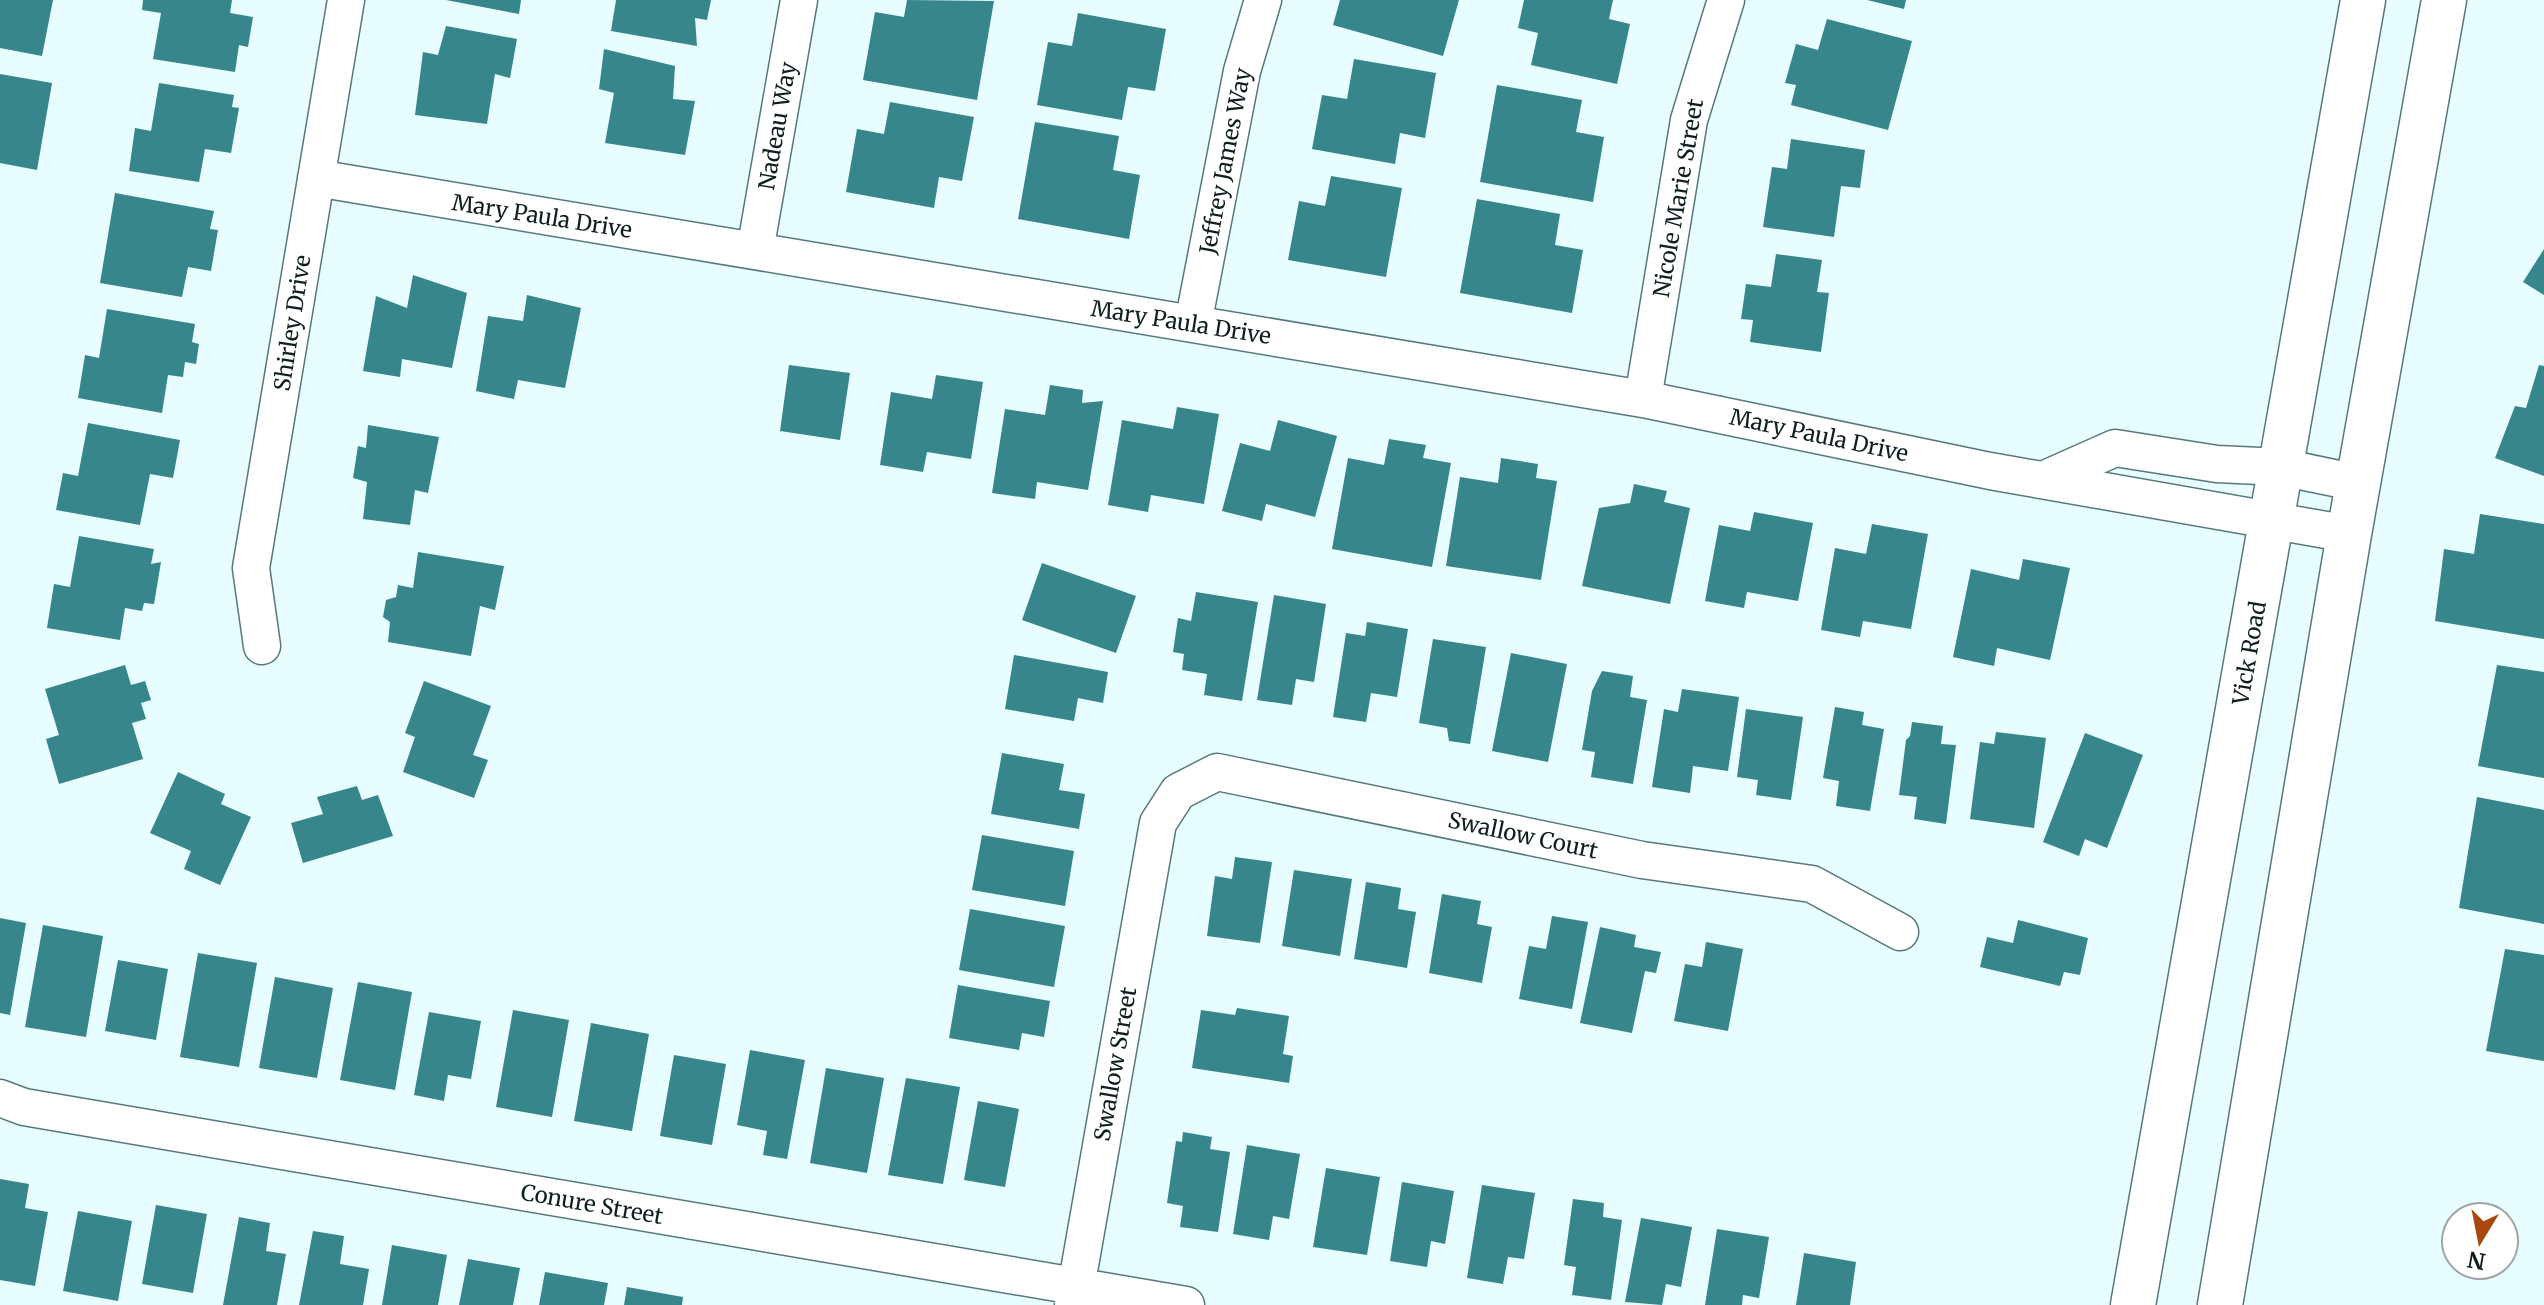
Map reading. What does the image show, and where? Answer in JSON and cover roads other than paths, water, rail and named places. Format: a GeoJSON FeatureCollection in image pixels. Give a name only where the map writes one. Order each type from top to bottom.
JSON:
{"type":"FeatureCollection","features":[{"type":"Feature","properties":{"kind":"street","name":"Shirley Drive"},"geometry":{"type":"LineString","coordinates":[[262,646],[251,568],[346,0]]}},
{"type":"Feature","properties":{"kind":"street","name":"Nadeau Way"},"geometry":{"type":"LineString","coordinates":[[755,251],[799,0]]}},
{"type":"Feature","properties":{"kind":"street","name":"Jeffrey James Way"},"geometry":{"type":"LineString","coordinates":[[1193,324],[1242,71],[1263,0]]}},
{"type":"Feature","properties":{"kind":"street","name":"Nicole Marie Street"},"geometry":{"type":"LineString","coordinates":[[1643,399],[1689,120],[1726,0]]}},
{"type":"Feature","properties":{"kind":"street","name":"Vick Road"},"geometry":{"type":"LineString","coordinates":[[2133,1305],[2363,0]]}},
{"type":"Feature","properties":{"kind":"street"},"geometry":{"type":"LineString","coordinates":[[2220,1305],[2349,534],[2444,0]]}},
{"type":"Feature","properties":{"kind":"street","name":"Mary Paula Drive"},"geometry":{"type":"LineString","coordinates":[[316,178],[1643,399],[2043,480],[2349,534]]}},
{"type":"Feature","properties":{"kind":"street"},"geometry":{"type":"LineString","coordinates":[[2043,480],[2115,448],[2217,464],[2281,467],[2358,483]]}},
{"type":"Feature","properties":{"kind":"street","name":"Swallow Court"},"geometry":{"type":"LineString","coordinates":[[1158,823],[1178,792],[1217,772],[1642,860],[1812,884],[1900,932]]}},
{"type":"Feature","properties":{"kind":"street","name":"Swallow Street"},"geometry":{"type":"LineString","coordinates":[[1074,1296],[1158,823]]}},
{"type":"Feature","properties":{"kind":"street","name":"Conure Street"},"geometry":{"type":"LineString","coordinates":[[0,1098],[40,1109],[1074,1296],[1186,1305]]}}]}
